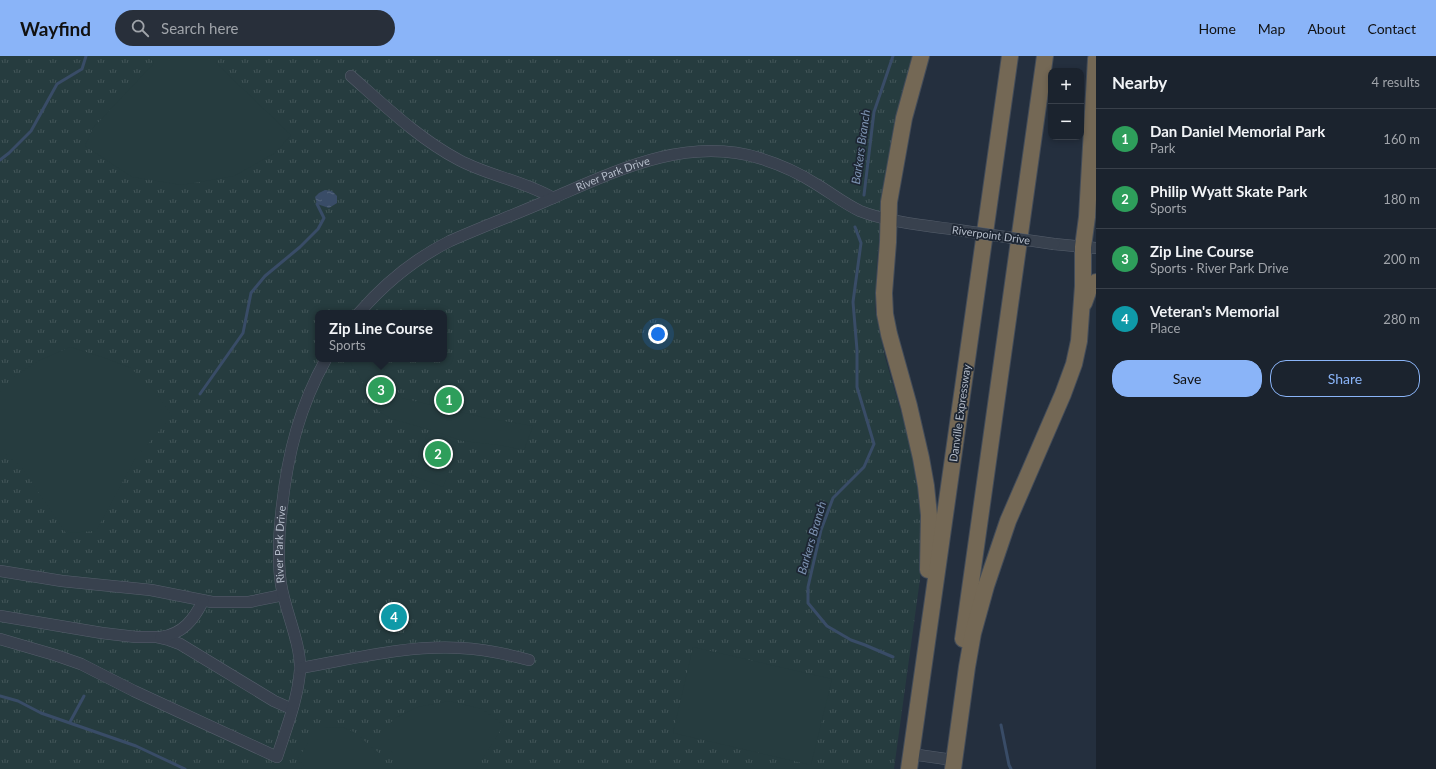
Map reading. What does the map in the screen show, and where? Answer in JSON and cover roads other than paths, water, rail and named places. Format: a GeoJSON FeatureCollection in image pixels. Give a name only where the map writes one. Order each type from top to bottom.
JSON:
{"type":"FeatureCollection","features":[{"type":"Feature","properties":{"kind":"highway"},"geometry":{"type":"LineString","coordinates":[[915,731],[913,709],[919,647],[928,583],[929,515],[922,458],[889,334],[885,314],[884,293],[888,242],[888,202],[904,118],[921,56]]}},
{"type":"Feature","properties":{"kind":"highway","name":"Danville Expressway"},"geometry":{"type":"LineString","coordinates":[[910,762],[1010,56]]}},
{"type":"Feature","properties":{"kind":"highway"},"geometry":{"type":"LineString","coordinates":[[948,766],[1045,56]]}},
{"type":"Feature","properties":{"kind":"highway"},"geometry":{"type":"LineString","coordinates":[[948,766],[974,633],[986,586],[1008,521],[1066,386],[1074,364],[1079,341],[1090,248],[1087,217],[1096,59]]}},
{"type":"Feature","properties":{"kind":"highway"},"geometry":{"type":"LineString","coordinates":[[1082,308],[1089,289],[1096,282]]}},
{"type":"Feature","properties":{"kind":"street"},"geometry":{"type":"LineString","coordinates":[[351,76],[410,127],[434,145],[459,160],[500,177],[541,191],[553,198]]}},
{"type":"Feature","properties":{"kind":"street","name":"River Park Drive"},"geometry":{"type":"LineString","coordinates":[[362,310],[380,290],[428,252],[463,235],[616,170],[681,152],[704,150],[724,151],[757,157],[774,163],[815,183],[860,210],[887,219]]}},
{"type":"Feature","properties":{"kind":"street","name":"Riverpoint Drive"},"geometry":{"type":"LineString","coordinates":[[887,219],[1090,248]]}},
{"type":"Feature","properties":{"kind":"street","name":"River Park Drive"},"geometry":{"type":"LineString","coordinates":[[0,639],[55,654],[81,664],[134,692],[277,757],[296,695],[300,668],[295,639],[280,582],[278,540],[288,464],[301,415],[313,384],[324,362]]}},
{"type":"Feature","properties":{"kind":"street"},"geometry":{"type":"LineString","coordinates":[[0,571],[62,581],[151,590],[204,601],[234,603],[249,602],[283,595]]}},
{"type":"Feature","properties":{"kind":"street"},"geometry":{"type":"LineString","coordinates":[[0,616],[102,633],[136,637],[156,637],[167,636],[182,629],[190,622],[204,601]]}},
{"type":"Feature","properties":{"kind":"street"},"geometry":{"type":"LineString","coordinates":[[156,637],[180,644],[274,701],[292,709]]}},
{"type":"Feature","properties":{"kind":"street"},"geometry":{"type":"LineString","coordinates":[[300,668],[358,656],[433,648],[482,649],[529,660]]}},
{"type":"Feature","properties":{"kind":"street"},"geometry":{"type":"LineString","coordinates":[[910,762],[948,766]]}},
{"type":"Feature","properties":{"kind":"water"},"geometry":{"type":"Polygon","coordinates":[[[325,190],[332,191],[337,196],[337,203],[329,208],[317,204],[315,197],[325,190]]]}},
{"type":"Feature","properties":{"kind":"waterway"},"geometry":{"type":"LineString","coordinates":[[0,160],[31,131],[57,84],[82,69],[86,56]]}},
{"type":"Feature","properties":{"kind":"waterway","name":"Barkers Branch"},"geometry":{"type":"LineString","coordinates":[[864,195],[874,112],[893,56]]}},
{"type":"Feature","properties":{"kind":"waterway"},"geometry":{"type":"LineString","coordinates":[[200,394],[243,333],[251,293],[265,276],[300,247],[318,229],[324,218],[317,204]]}},
{"type":"Feature","properties":{"kind":"waterway","name":"Barkers Branch"},"geometry":{"type":"LineString","coordinates":[[855,227],[861,243],[853,302],[857,350],[857,387],[874,444],[864,467],[833,498],[821,530],[808,587],[808,603],[827,626],[851,640],[893,657]]}},
{"type":"Feature","properties":{"kind":"waterway"},"geometry":{"type":"LineString","coordinates":[[0,696],[18,701],[41,713],[136,746],[185,769]]}},
{"type":"Feature","properties":{"kind":"waterway"},"geometry":{"type":"LineString","coordinates":[[70,722],[84,696]]}},
{"type":"Feature","properties":{"kind":"waterway","name":"Barkers Branch"},"geometry":{"type":"LineString","coordinates":[[1001,725],[1011,769]]}},
{"type":"Feature","properties":{"kind":"place","name":"Zip Line Course"},"geometry":{"type":"Point","coordinates":[381,390]}},
{"type":"Feature","properties":{"kind":"place","name":"Dan Daniel Memorial Park"},"geometry":{"type":"Point","coordinates":[449,400]}},
{"type":"Feature","properties":{"kind":"place","name":"Philip Wyatt Skate Park"},"geometry":{"type":"Point","coordinates":[438,454]}},
{"type":"Feature","properties":{"kind":"place","name":"Veteran's Memorial"},"geometry":{"type":"Point","coordinates":[394,617]}}]}
